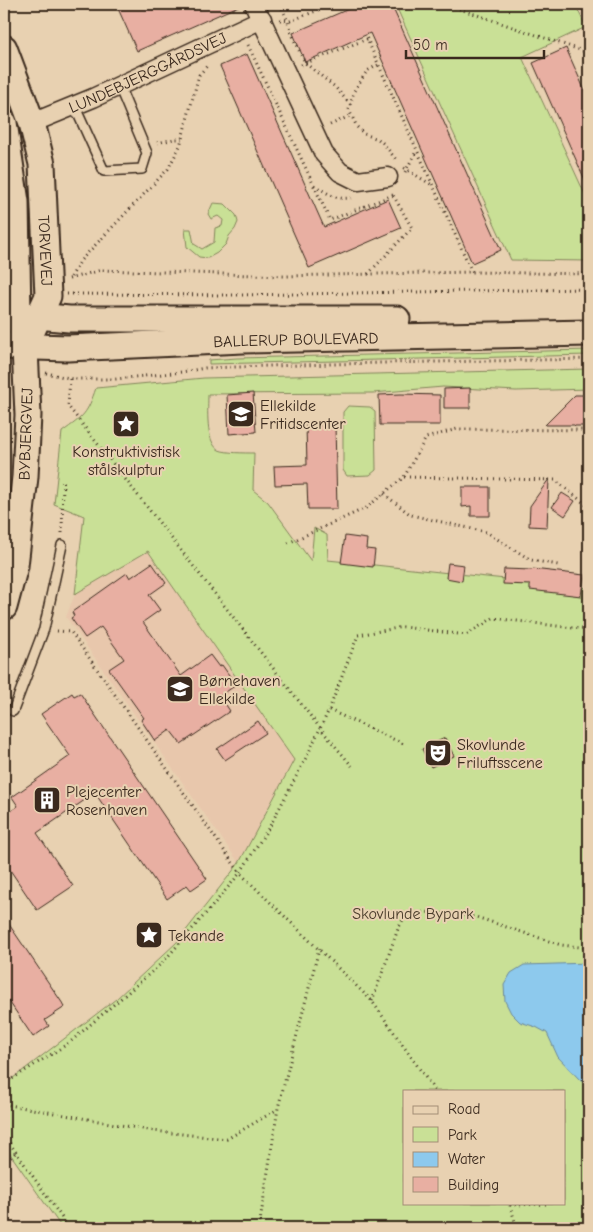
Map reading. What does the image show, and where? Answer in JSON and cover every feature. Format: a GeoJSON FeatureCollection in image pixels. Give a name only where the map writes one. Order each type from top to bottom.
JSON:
{"type":"FeatureCollection","features":[{"type":"Feature","properties":{"kind":"street"},"geometry":{"type":"LineString","coordinates":[[258,11],[324,154],[340,172],[358,181],[396,181]]}},
{"type":"Feature","properties":{"kind":"street","name":"LUNDEBJERGGÅRDSVEJ"},"geometry":{"type":"LineString","coordinates":[[32,123],[75,107],[119,86],[258,11]]}},
{"type":"Feature","properties":{"kind":"street","name":"TORVEVEJ"},"geometry":{"type":"LineString","coordinates":[[4,48],[32,123],[42,164],[27,311],[18,354]]}},
{"type":"Feature","properties":{"kind":"street","name":"TORVEVEJ"},"geometry":{"type":"LineString","coordinates":[[4,122],[16,202],[27,311]]}},
{"type":"Feature","properties":{"kind":"street","name":"BALLERUP BOULEVARD"},"geometry":{"type":"LineString","coordinates":[[27,311],[69,319],[367,320],[589,316]]}},
{"type":"Feature","properties":{"kind":"street","name":"BALLERUP BOULEVARD"},"geometry":{"type":"LineString","coordinates":[[18,354],[68,348],[252,340],[589,333]]}},
{"type":"Feature","properties":{"kind":"street","name":"BYBJERGVEJ"},"geometry":{"type":"LineString","coordinates":[[4,608],[9,566],[25,477],[28,416],[18,354]]}},
{"type":"Feature","properties":{"kind":"lane"},"geometry":{"type":"LineString","coordinates":[[75,107],[104,171],[142,169],[147,153],[119,86]]}},
{"type":"Feature","properties":{"kind":"lane"},"geometry":{"type":"LineString","coordinates":[[12,711],[44,629],[62,545]]}},
{"type":"Feature","properties":{"kind":"path"},"geometry":{"type":"LineString","coordinates":[[280,4],[305,63],[335,87],[350,105]]}},
{"type":"Feature","properties":{"kind":"path"},"geometry":{"type":"LineString","coordinates":[[258,11],[288,21],[334,4]]}},
{"type":"Feature","properties":{"kind":"path"},"geometry":{"type":"LineString","coordinates":[[444,4],[589,53]]}},
{"type":"Feature","properties":{"kind":"path"},"geometry":{"type":"LineString","coordinates":[[286,71],[367,39],[472,272]]}},
{"type":"Feature","properties":{"kind":"path"},"geometry":{"type":"LineString","coordinates":[[378,65],[367,71],[354,91],[349,110],[357,127],[364,134],[378,139],[406,170],[433,185]]}},
{"type":"Feature","properties":{"kind":"path"},"geometry":{"type":"LineString","coordinates":[[144,145],[182,139]]}},
{"type":"Feature","properties":{"kind":"path"},"geometry":{"type":"LineString","coordinates":[[367,274],[412,228],[394,195],[396,181],[406,170],[417,150]]}},
{"type":"Feature","properties":{"kind":"path"},"geometry":{"type":"LineString","coordinates":[[313,185],[335,198],[356,198]]}},
{"type":"Feature","properties":{"kind":"path"},"geometry":{"type":"LineString","coordinates":[[362,198],[366,206]]}},
{"type":"Feature","properties":{"kind":"path"},"geometry":{"type":"LineString","coordinates":[[27,311],[71,277],[101,270],[283,276],[472,272],[589,274]]}},
{"type":"Feature","properties":{"kind":"path"},"geometry":{"type":"LineString","coordinates":[[27,311],[69,294],[237,295],[589,289]]}},
{"type":"Feature","properties":{"kind":"path"},"geometry":{"type":"LineString","coordinates":[[18,354],[70,378],[116,379],[225,367],[589,359]]}},
{"type":"Feature","properties":{"kind":"path"},"geometry":{"type":"LineString","coordinates":[[70,378],[68,406],[320,728],[352,766]]}},
{"type":"Feature","properties":{"kind":"path"},"geometry":{"type":"LineString","coordinates":[[288,543],[366,508],[404,477],[426,438],[456,429],[589,430]]}},
{"type":"Feature","properties":{"kind":"path"},"geometry":{"type":"LineString","coordinates":[[404,477],[555,480],[589,507]]}},
{"type":"Feature","properties":{"kind":"path"},"geometry":{"type":"LineString","coordinates":[[62,545],[63,478]]}},
{"type":"Feature","properties":{"kind":"path"},"geometry":{"type":"LineString","coordinates":[[384,494],[411,515],[486,532],[531,560],[558,564]]}},
{"type":"Feature","properties":{"kind":"path"},"geometry":{"type":"LineString","coordinates":[[4,1084],[69,1043],[162,963],[240,872],[290,792],[329,710],[358,635],[403,628],[466,636],[493,618],[589,630]]}},
{"type":"Feature","properties":{"kind":"path"},"geometry":{"type":"LineString","coordinates":[[44,629],[71,632],[240,872],[372,1002],[434,1090]]}},
{"type":"Feature","properties":{"kind":"path"},"geometry":{"type":"LineString","coordinates":[[329,710],[406,744]]}},
{"type":"Feature","properties":{"kind":"path"},"geometry":{"type":"LineString","coordinates":[[372,1002],[398,929],[406,914],[426,912],[476,917],[561,946],[589,948]]}},
{"type":"Feature","properties":{"kind":"path"},"geometry":{"type":"LineString","coordinates":[[259,1228],[278,1108],[318,949]]}},
{"type":"Feature","properties":{"kind":"path"},"geometry":{"type":"LineString","coordinates":[[4,1104],[154,1131],[227,1139],[278,1108]]}},
{"type":"Feature","properties":{"kind":"path"},"geometry":{"type":"LineString","coordinates":[[4,1135],[69,1228]]}},
{"type":"Feature","properties":{"kind":"path"},"geometry":{"type":"LineString","coordinates":[[4,1165],[16,1152]]}},
{"type":"Feature","properties":{"kind":"path"},"geometry":{"type":"LineString","coordinates":[[517,1228],[509,1204],[546,1204]]}},
{"type":"Feature","properties":{"kind":"shaded area","name":"Børnehaven Ellekilde"},"geometry":{"type":"Polygon","coordinates":[[[148,551],[294,760],[239,863],[66,617],[75,594],[148,551]]]}},
{"type":"Feature","properties":{"kind":"green space"},"geometry":{"type":"Polygon","coordinates":[[[395,4],[575,4],[586,27],[522,57],[589,203],[589,261],[511,260],[395,4]]]}},
{"type":"Feature","properties":{"kind":"green space"},"geometry":{"type":"Polygon","coordinates":[[[213,203],[225,204],[236,215],[238,222],[226,244],[217,253],[208,258],[199,257],[187,247],[185,229],[191,229],[194,244],[202,249],[214,242],[215,228],[222,226],[223,220],[218,216],[211,219],[208,214],[213,203]]]}},
{"type":"Feature","properties":{"kind":"green space"},"geometry":{"type":"Polygon","coordinates":[[[589,350],[589,355],[209,364],[209,360],[237,358],[589,350]]]}},
{"type":"Feature","properties":{"kind":"green space","name":"Skovlunde Bypark"},"geometry":{"type":"Polygon","coordinates":[[[589,369],[589,389],[516,391],[443,387],[373,393],[208,394],[208,424],[211,440],[219,450],[236,453],[254,453],[253,490],[268,502],[311,561],[314,528],[327,535],[328,560],[589,588],[589,1228],[62,1228],[4,1145],[4,1085],[116,999],[177,942],[239,863],[294,760],[148,551],[75,594],[84,516],[54,504],[62,432],[84,414],[96,388],[204,378],[589,369]]]}},
{"type":"Feature","properties":{"kind":"green space"},"geometry":{"type":"Polygon","coordinates":[[[348,406],[370,407],[375,411],[376,470],[370,475],[347,476],[343,470],[343,412],[348,406]]]}},
{"type":"Feature","properties":{"kind":"water"},"geometry":{"type":"Polygon","coordinates":[[[589,963],[589,1082],[581,1081],[558,1057],[547,1033],[520,1022],[511,1013],[505,1001],[504,985],[511,973],[524,965],[589,963]]]}},
{"type":"Feature","properties":{"kind":"building"},"geometry":{"type":"Polygon","coordinates":[[[116,4],[150,4],[152,9],[165,4],[243,4],[137,51],[116,4]]]}},
{"type":"Feature","properties":{"kind":"building"},"geometry":{"type":"Polygon","coordinates":[[[360,4],[391,4],[501,250],[472,263],[370,33],[305,62],[293,33],[360,4]]]}},
{"type":"Feature","properties":{"kind":"building"},"geometry":{"type":"Polygon","coordinates":[[[566,48],[589,100],[589,189],[533,63],[566,48]]]}},
{"type":"Feature","properties":{"kind":"building"},"geometry":{"type":"Polygon","coordinates":[[[247,54],[324,227],[388,199],[401,228],[309,268],[220,66],[247,54]]]}},
{"type":"Feature","properties":{"kind":"building"},"geometry":{"type":"Polygon","coordinates":[[[470,388],[470,408],[444,408],[444,389],[470,388]]]}},
{"type":"Feature","properties":{"kind":"building","name":"Ellekilde Fritidscenter"},"geometry":{"type":"Polygon","coordinates":[[[253,393],[256,432],[229,434],[227,395],[253,393]]]}},
{"type":"Feature","properties":{"kind":"building"},"geometry":{"type":"Polygon","coordinates":[[[379,395],[440,395],[440,425],[380,425],[379,395]]]}},
{"type":"Feature","properties":{"kind":"building"},"geometry":{"type":"Polygon","coordinates":[[[575,395],[589,395],[589,426],[545,425],[575,395]]]}},
{"type":"Feature","properties":{"kind":"building"},"geometry":{"type":"Polygon","coordinates":[[[306,425],[335,425],[337,509],[308,509],[307,484],[275,485],[274,466],[307,465],[306,425]]]}},
{"type":"Feature","properties":{"kind":"building"},"geometry":{"type":"Polygon","coordinates":[[[549,479],[547,527],[529,526],[530,506],[549,479]]]}},
{"type":"Feature","properties":{"kind":"building"},"geometry":{"type":"Polygon","coordinates":[[[462,487],[490,487],[490,516],[471,516],[471,506],[462,507],[462,487]]]}},
{"type":"Feature","properties":{"kind":"building"},"geometry":{"type":"Polygon","coordinates":[[[562,493],[575,501],[565,516],[552,507],[562,493]]]}},
{"type":"Feature","properties":{"kind":"building"},"geometry":{"type":"Polygon","coordinates":[[[345,536],[367,539],[366,549],[375,550],[373,567],[341,563],[345,536]]]}},
{"type":"Feature","properties":{"kind":"building"},"geometry":{"type":"Polygon","coordinates":[[[152,563],[166,583],[149,595],[160,610],[143,622],[181,676],[210,655],[219,667],[222,665],[236,685],[220,696],[230,711],[181,744],[170,730],[155,741],[141,720],[144,718],[109,669],[124,659],[101,627],[85,638],[71,618],[74,616],[72,612],[127,573],[130,578],[152,563]]]}},
{"type":"Feature","properties":{"kind":"building"},"geometry":{"type":"Polygon","coordinates":[[[448,563],[464,565],[462,581],[446,578],[448,563]]]}},
{"type":"Feature","properties":{"kind":"building"},"geometry":{"type":"Polygon","coordinates":[[[504,569],[533,569],[584,575],[581,596],[530,590],[530,585],[503,584],[504,569]]]}},
{"type":"Feature","properties":{"kind":"building","name":"Plejecenter Rosenhaven"},"geometry":{"type":"Polygon","coordinates":[[[72,693],[74,696],[80,693],[207,879],[191,890],[187,885],[167,899],[95,793],[37,833],[73,886],[37,910],[4,861],[4,816],[18,806],[12,797],[70,756],[41,714],[72,693]]]}},
{"type":"Feature","properties":{"kind":"building"},"geometry":{"type":"Polygon","coordinates":[[[258,721],[266,733],[225,760],[217,749],[258,721]]]}},
{"type":"Feature","properties":{"kind":"building","name":"Skovlunde Friluftsscene"},"geometry":{"type":"Polygon","coordinates":[[[445,738],[454,756],[431,767],[422,749],[445,738]]]}},
{"type":"Feature","properties":{"kind":"building"},"geometry":{"type":"Polygon","coordinates":[[[4,917],[65,1007],[45,1020],[49,1026],[33,1037],[4,994],[4,917]]]}},
{"type":"Feature","properties":{"kind":"place","name":"Ellekilde Fritidscenter"},"geometry":{"type":"Point","coordinates":[241,414]}},
{"type":"Feature","properties":{"kind":"place","name":"Konstruktivistisk stålskulptur"},"geometry":{"type":"Point","coordinates":[126,424]}},
{"type":"Feature","properties":{"kind":"place","name":"Børnehaven Ellekilde"},"geometry":{"type":"Point","coordinates":[180,689]}},
{"type":"Feature","properties":{"kind":"place","name":"Skovlunde Friluftsscene"},"geometry":{"type":"Point","coordinates":[438,753]}},
{"type":"Feature","properties":{"kind":"place","name":"Plejecenter Rosenhaven"},"geometry":{"type":"Point","coordinates":[47,800]}},
{"type":"Feature","properties":{"kind":"place","name":"Tekande"},"geometry":{"type":"Point","coordinates":[149,935]}}]}
